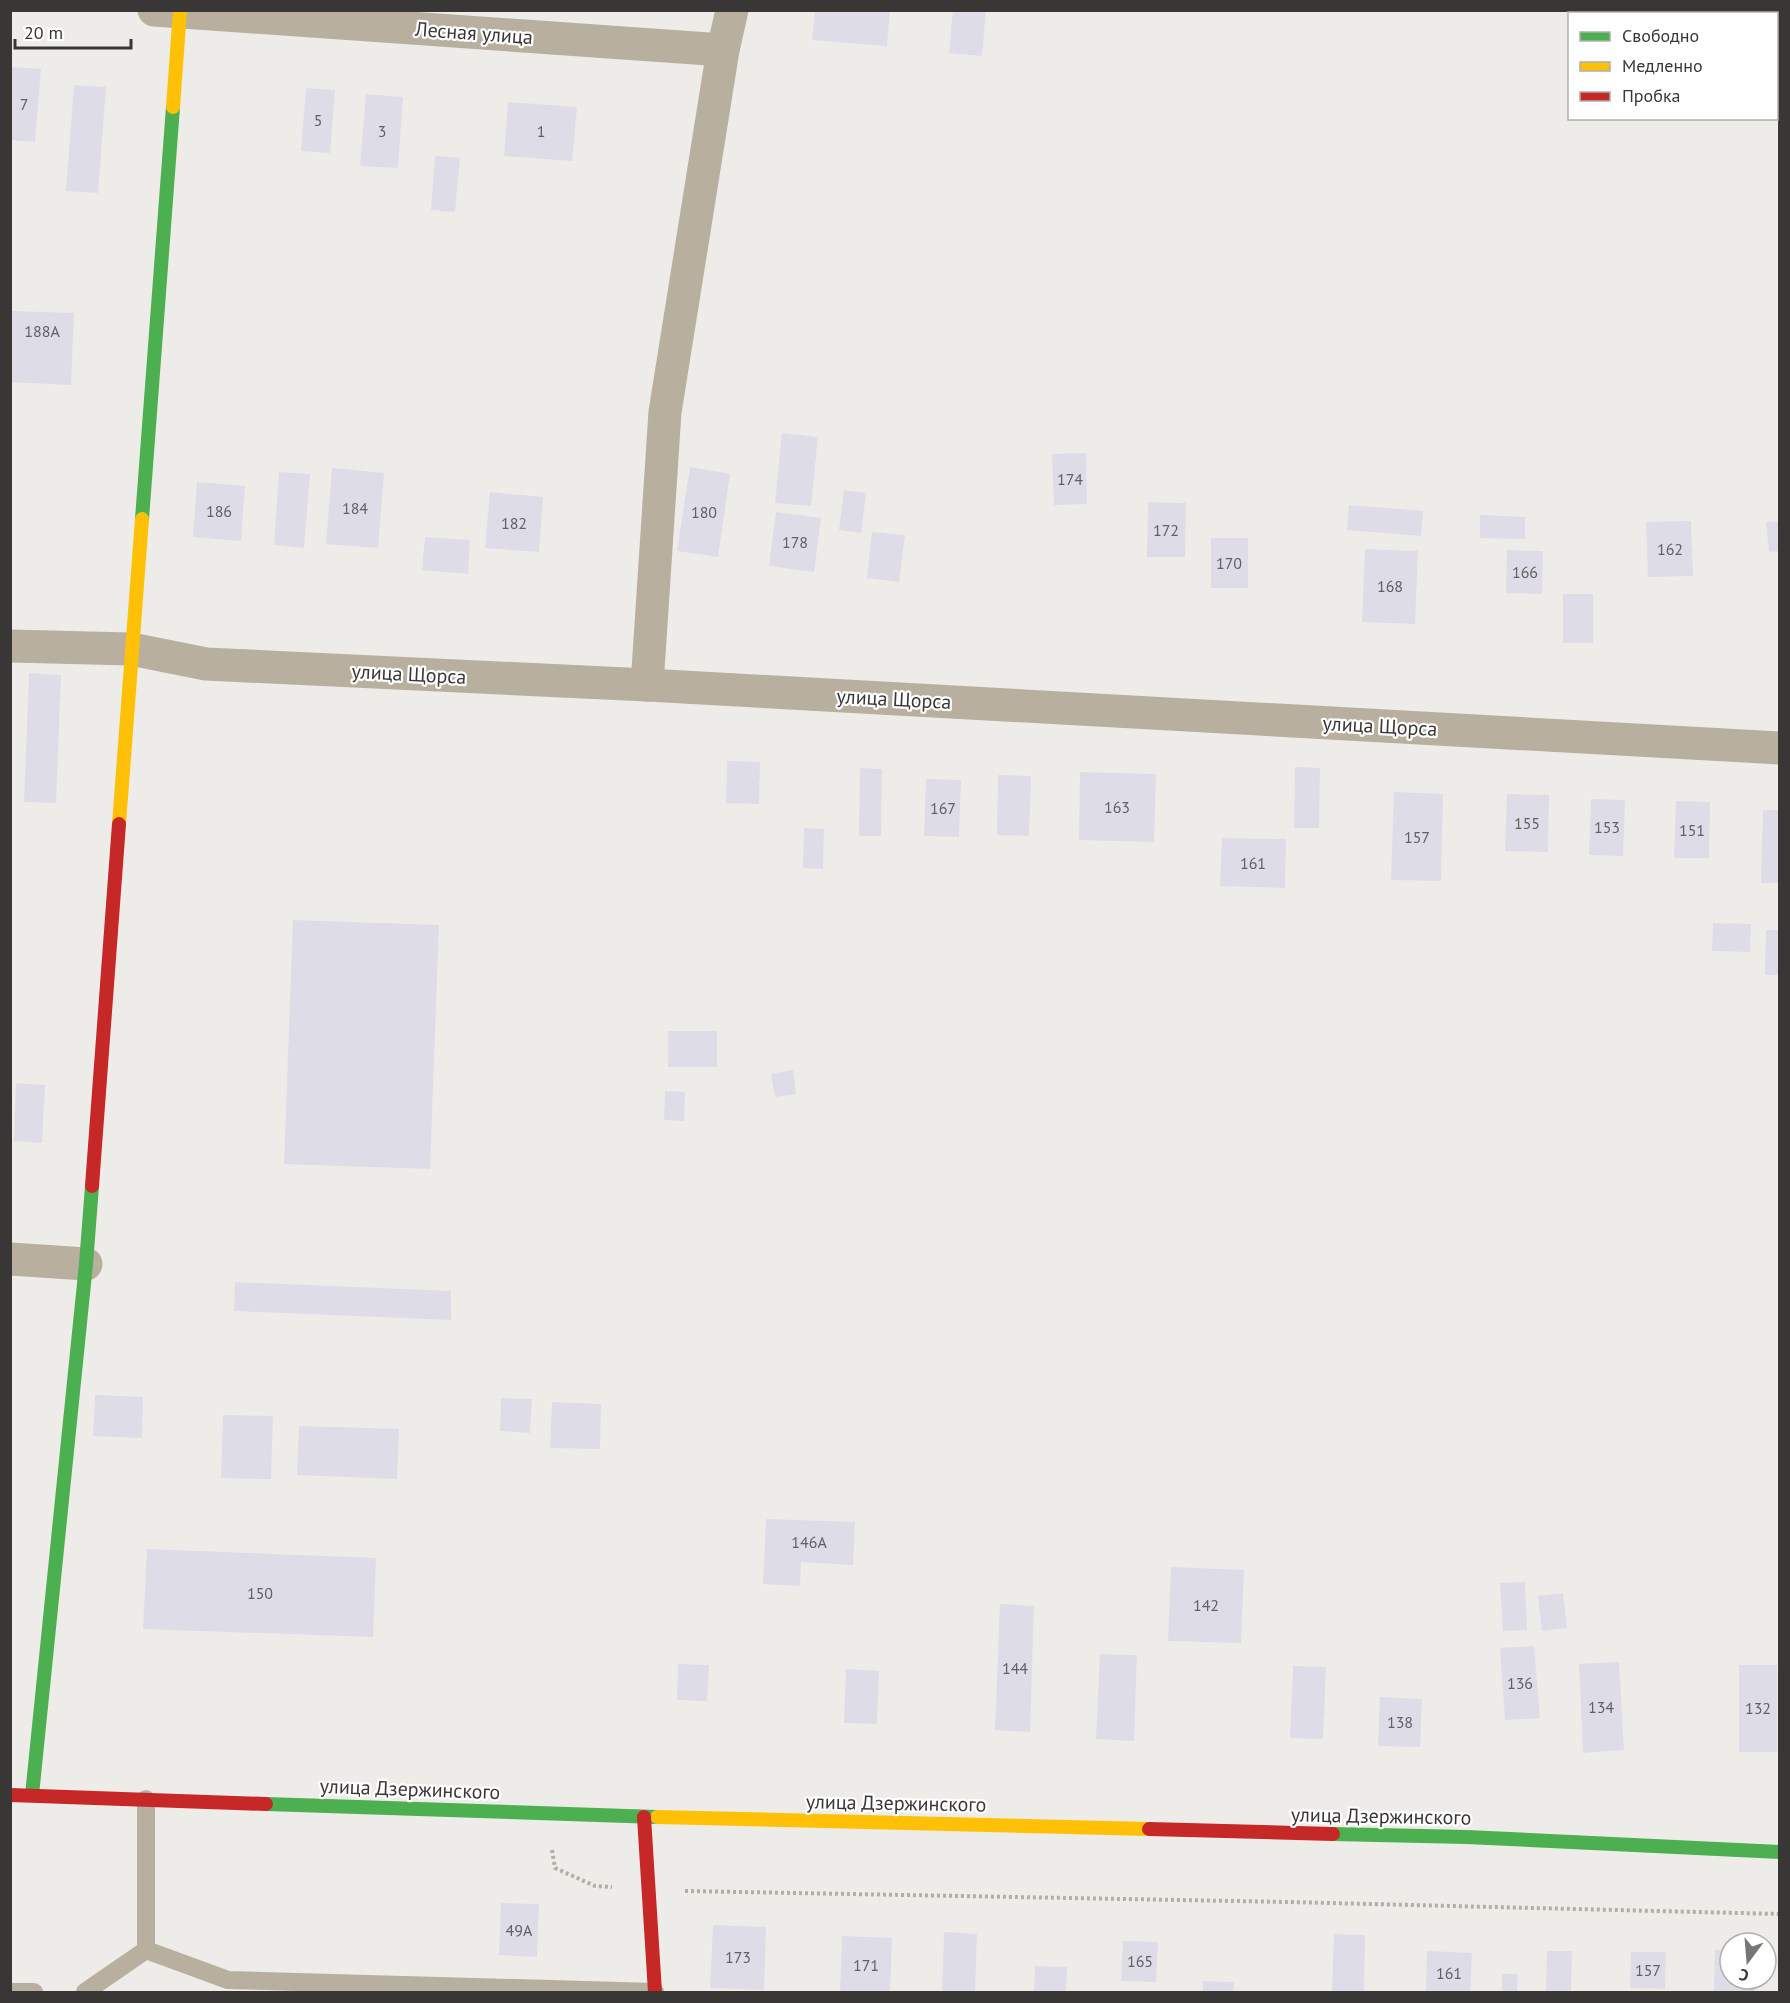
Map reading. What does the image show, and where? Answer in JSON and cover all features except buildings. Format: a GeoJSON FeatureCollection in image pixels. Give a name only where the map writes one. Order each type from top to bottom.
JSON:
{"type":"FeatureCollection","features":[{"type":"Feature","properties":{"kind":"street"},"geometry":{"type":"LineString","coordinates":[[647,685],[665,412],[723,50],[732,10]]}},
{"type":"Feature","properties":{"kind":"street"},"geometry":{"type":"LineString","coordinates":[[32,1795],[86,1264],[131,649],[171,11]]}},
{"type":"Feature","properties":{"kind":"street","name":"Лесная улица"},"geometry":{"type":"LineString","coordinates":[[171,11],[723,50]]}},
{"type":"Feature","properties":{"kind":"street","name":"улица Щорса"},"geometry":{"type":"LineString","coordinates":[[10,646],[131,649],[206,664],[647,685],[1779,748]]}},
{"type":"Feature","properties":{"kind":"street"},"geometry":{"type":"LineString","coordinates":[[10,1259],[86,1264]]}},
{"type":"Feature","properties":{"kind":"street","name":"улица Дзержинского"},"geometry":{"type":"LineString","coordinates":[[10,1795],[644,1817],[1467,1837],[1779,1852]]}},
{"type":"Feature","properties":{"kind":"street"},"geometry":{"type":"LineString","coordinates":[[644,1817],[655,1992]]}},
{"type":"Feature","properties":{"kind":"lane"},"geometry":{"type":"LineString","coordinates":[[146,1799],[146,1950]]}},
{"type":"Feature","properties":{"kind":"lane"},"geometry":{"type":"LineString","coordinates":[[85,1992],[146,1950]]}},
{"type":"Feature","properties":{"kind":"lane"},"geometry":{"type":"LineString","coordinates":[[146,1950],[228,1980],[655,1992]]}},
{"type":"Feature","properties":{"kind":"lane"},"geometry":{"type":"LineString","coordinates":[[10,1992],[34,1992]]}},
{"type":"Feature","properties":{"kind":"traffic: fast"},"geometry":{"type":"LineString","coordinates":[[142,519],[173,107]]}},
{"type":"Feature","properties":{"kind":"traffic: fast"},"geometry":{"type":"LineString","coordinates":[[32,1795],[92,1186]]}},
{"type":"Feature","properties":{"kind":"traffic: fast"},"geometry":{"type":"LineString","coordinates":[[266,1804],[657,1817]]}},
{"type":"Feature","properties":{"kind":"traffic: fast"},"geometry":{"type":"LineString","coordinates":[[1333,1834],[1467,1837],[1780,1852]]}},
{"type":"Feature","properties":{"kind":"traffic: slow"},"geometry":{"type":"LineString","coordinates":[[173,107],[180,10]]}},
{"type":"Feature","properties":{"kind":"traffic: slow"},"geometry":{"type":"LineString","coordinates":[[119,824],[142,519]]}},
{"type":"Feature","properties":{"kind":"traffic: slow"},"geometry":{"type":"LineString","coordinates":[[657,1817],[1149,1829]]}},
{"type":"Feature","properties":{"kind":"traffic: jam"},"geometry":{"type":"LineString","coordinates":[[92,1186],[119,824]]}},
{"type":"Feature","properties":{"kind":"traffic: jam"},"geometry":{"type":"LineString","coordinates":[[10,1795],[266,1804]]}},
{"type":"Feature","properties":{"kind":"traffic: jam"},"geometry":{"type":"LineString","coordinates":[[644,1817],[655,1992]]}},
{"type":"Feature","properties":{"kind":"traffic: jam"},"geometry":{"type":"LineString","coordinates":[[1149,1829],[1333,1834]]}}]}
